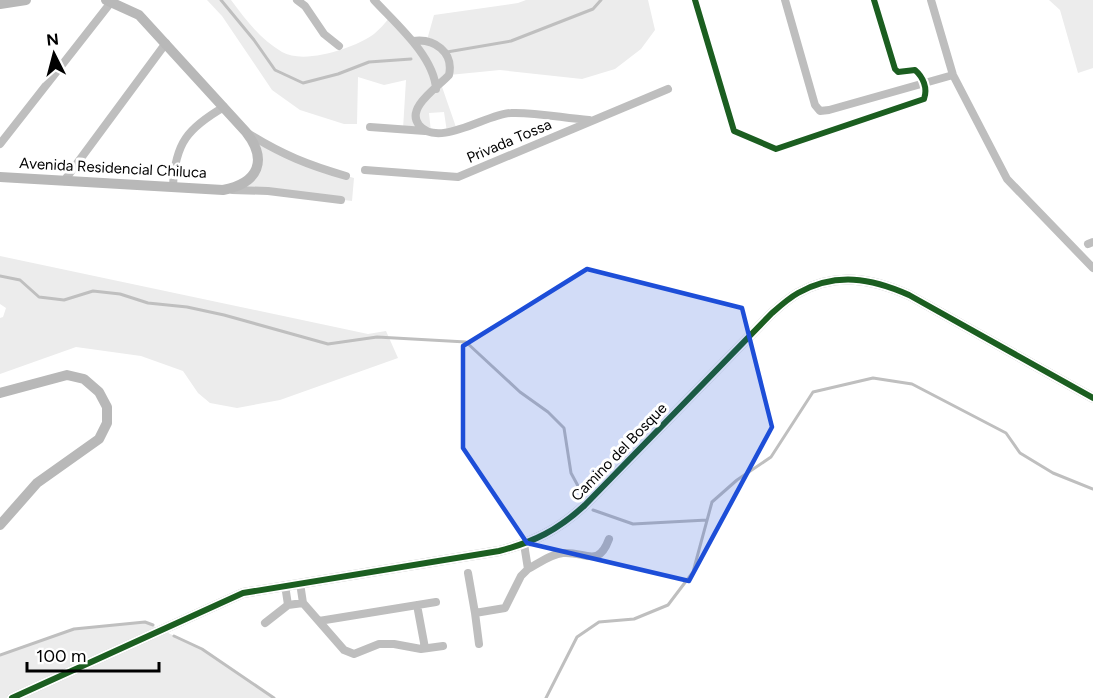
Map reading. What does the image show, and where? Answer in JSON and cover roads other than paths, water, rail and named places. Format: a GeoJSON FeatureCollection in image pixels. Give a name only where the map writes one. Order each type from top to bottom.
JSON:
{"type":"FeatureCollection","features":[{"type":"Feature","properties":{"kind":"street"},"geometry":{"type":"LineString","coordinates":[[0,4],[26,0]]}},
{"type":"Feature","properties":{"kind":"street"},"geometry":{"type":"LineString","coordinates":[[297,0],[305,6],[324,34],[339,46]]}},
{"type":"Feature","properties":{"kind":"street"},"geometry":{"type":"LineString","coordinates":[[374,0],[413,41],[434,74],[436,89]]}},
{"type":"Feature","properties":{"kind":"street"},"geometry":{"type":"LineString","coordinates":[[695,0],[734,131],[776,149],[924,99],[925,84],[915,70],[901,72],[895,69],[874,0]]}},
{"type":"Feature","properties":{"kind":"street"},"geometry":{"type":"LineString","coordinates":[[785,0],[815,105],[820,111],[953,75]]}},
{"type":"Feature","properties":{"kind":"street"},"geometry":{"type":"LineString","coordinates":[[931,0],[953,75],[1007,179],[1093,268]]}},
{"type":"Feature","properties":{"kind":"street"},"geometry":{"type":"LineString","coordinates":[[0,144],[109,1]]}},
{"type":"Feature","properties":{"kind":"street","name":"Avenida Residencial Chiluca"},"geometry":{"type":"LineString","coordinates":[[109,1],[139,15],[256,145],[259,161],[252,176],[240,187],[224,190]]}},
{"type":"Feature","properties":{"kind":"street"},"geometry":{"type":"LineString","coordinates":[[413,41],[428,40],[438,45],[448,58],[450,69],[449,75],[417,108],[415,116],[418,125],[425,131]]}},
{"type":"Feature","properties":{"kind":"street"},"geometry":{"type":"LineString","coordinates":[[64,181],[166,43]]}},
{"type":"Feature","properties":{"kind":"street","name":"Privada Tossa"},"geometry":{"type":"LineString","coordinates":[[365,170],[458,177],[668,89]]}},
{"type":"Feature","properties":{"kind":"street"},"geometry":{"type":"LineString","coordinates":[[173,186],[174,163],[184,139],[202,120],[224,108]]}},
{"type":"Feature","properties":{"kind":"street","name":"Privada Tossa"},"geometry":{"type":"LineString","coordinates":[[370,127],[454,131],[508,112],[590,121]]}},
{"type":"Feature","properties":{"kind":"street","name":"Avenida Residencial Chiluca"},"geometry":{"type":"LineString","coordinates":[[246,132],[276,151],[309,165],[346,176]]}},
{"type":"Feature","properties":{"kind":"street","name":"Avenida Residencial Chiluca"},"geometry":{"type":"LineString","coordinates":[[0,177],[267,191],[341,200]]}},
{"type":"Feature","properties":{"kind":"street","name":"Camino del Bosque"},"geometry":{"type":"LineString","coordinates":[[12,698],[243,593],[499,551],[524,544],[566,522],[772,313],[797,294],[817,285],[848,279],[868,280],[886,285],[909,295],[1093,398]]}},
{"type":"Feature","properties":{"kind":"street"},"geometry":{"type":"LineString","coordinates":[[0,393],[67,375],[84,379],[99,392],[106,407],[107,423],[99,439],[37,483],[0,525]]}},
{"type":"Feature","properties":{"kind":"street"},"geometry":{"type":"LineString","coordinates":[[475,613],[505,608],[521,576],[528,568],[555,554],[564,552],[588,557],[598,556],[605,549],[609,539]]}},
{"type":"Feature","properties":{"kind":"street"},"geometry":{"type":"LineString","coordinates":[[524,544],[528,568]]}},
{"type":"Feature","properties":{"kind":"street"},"geometry":{"type":"LineString","coordinates":[[468,573],[479,645]]}},
{"type":"Feature","properties":{"kind":"street"},"geometry":{"type":"LineString","coordinates":[[300,583],[303,603],[344,650],[354,654],[379,644],[425,648],[443,646]]}},
{"type":"Feature","properties":{"kind":"street"},"geometry":{"type":"LineString","coordinates":[[285,585],[288,605]]}},
{"type":"Feature","properties":{"kind":"street"},"geometry":{"type":"LineString","coordinates":[[319,621],[436,602]]}},
{"type":"Feature","properties":{"kind":"street"},"geometry":{"type":"LineString","coordinates":[[265,622],[288,605],[303,603]]}},
{"type":"Feature","properties":{"kind":"street"},"geometry":{"type":"LineString","coordinates":[[417,605],[425,648]]}},
{"type":"Feature","properties":{"kind":"waterway"},"geometry":{"type":"LineString","coordinates":[[221,0],[275,70],[303,83],[338,74],[369,62],[411,59]]}},
{"type":"Feature","properties":{"kind":"waterway"},"geometry":{"type":"LineString","coordinates":[[447,52],[511,41],[593,9],[601,0]]}},
{"type":"Feature","properties":{"kind":"waterway"},"geometry":{"type":"LineString","coordinates":[[0,276],[20,280],[39,297],[64,300],[93,291],[120,294],[148,303],[187,307],[224,315],[328,344],[377,337],[466,342],[520,392],[548,412],[564,428],[571,473],[584,497]]}},
{"type":"Feature","properties":{"kind":"waterway"},"geometry":{"type":"LineString","coordinates":[[546,698],[577,637],[599,622],[634,619],[668,605],[693,572],[712,502],[737,480],[771,457],[813,392],[873,378],[912,384],[1006,433],[1020,453],[1053,473],[1093,489]]}},
{"type":"Feature","properties":{"kind":"waterway"},"geometry":{"type":"LineString","coordinates":[[593,510],[633,524],[707,520]]}},
{"type":"Feature","properties":{"kind":"waterway"},"geometry":{"type":"LineString","coordinates":[[0,655],[74,629],[145,622],[153,625]]}},
{"type":"Feature","properties":{"kind":"waterway"},"geometry":{"type":"LineString","coordinates":[[174,636],[202,649],[274,698]]}}]}
